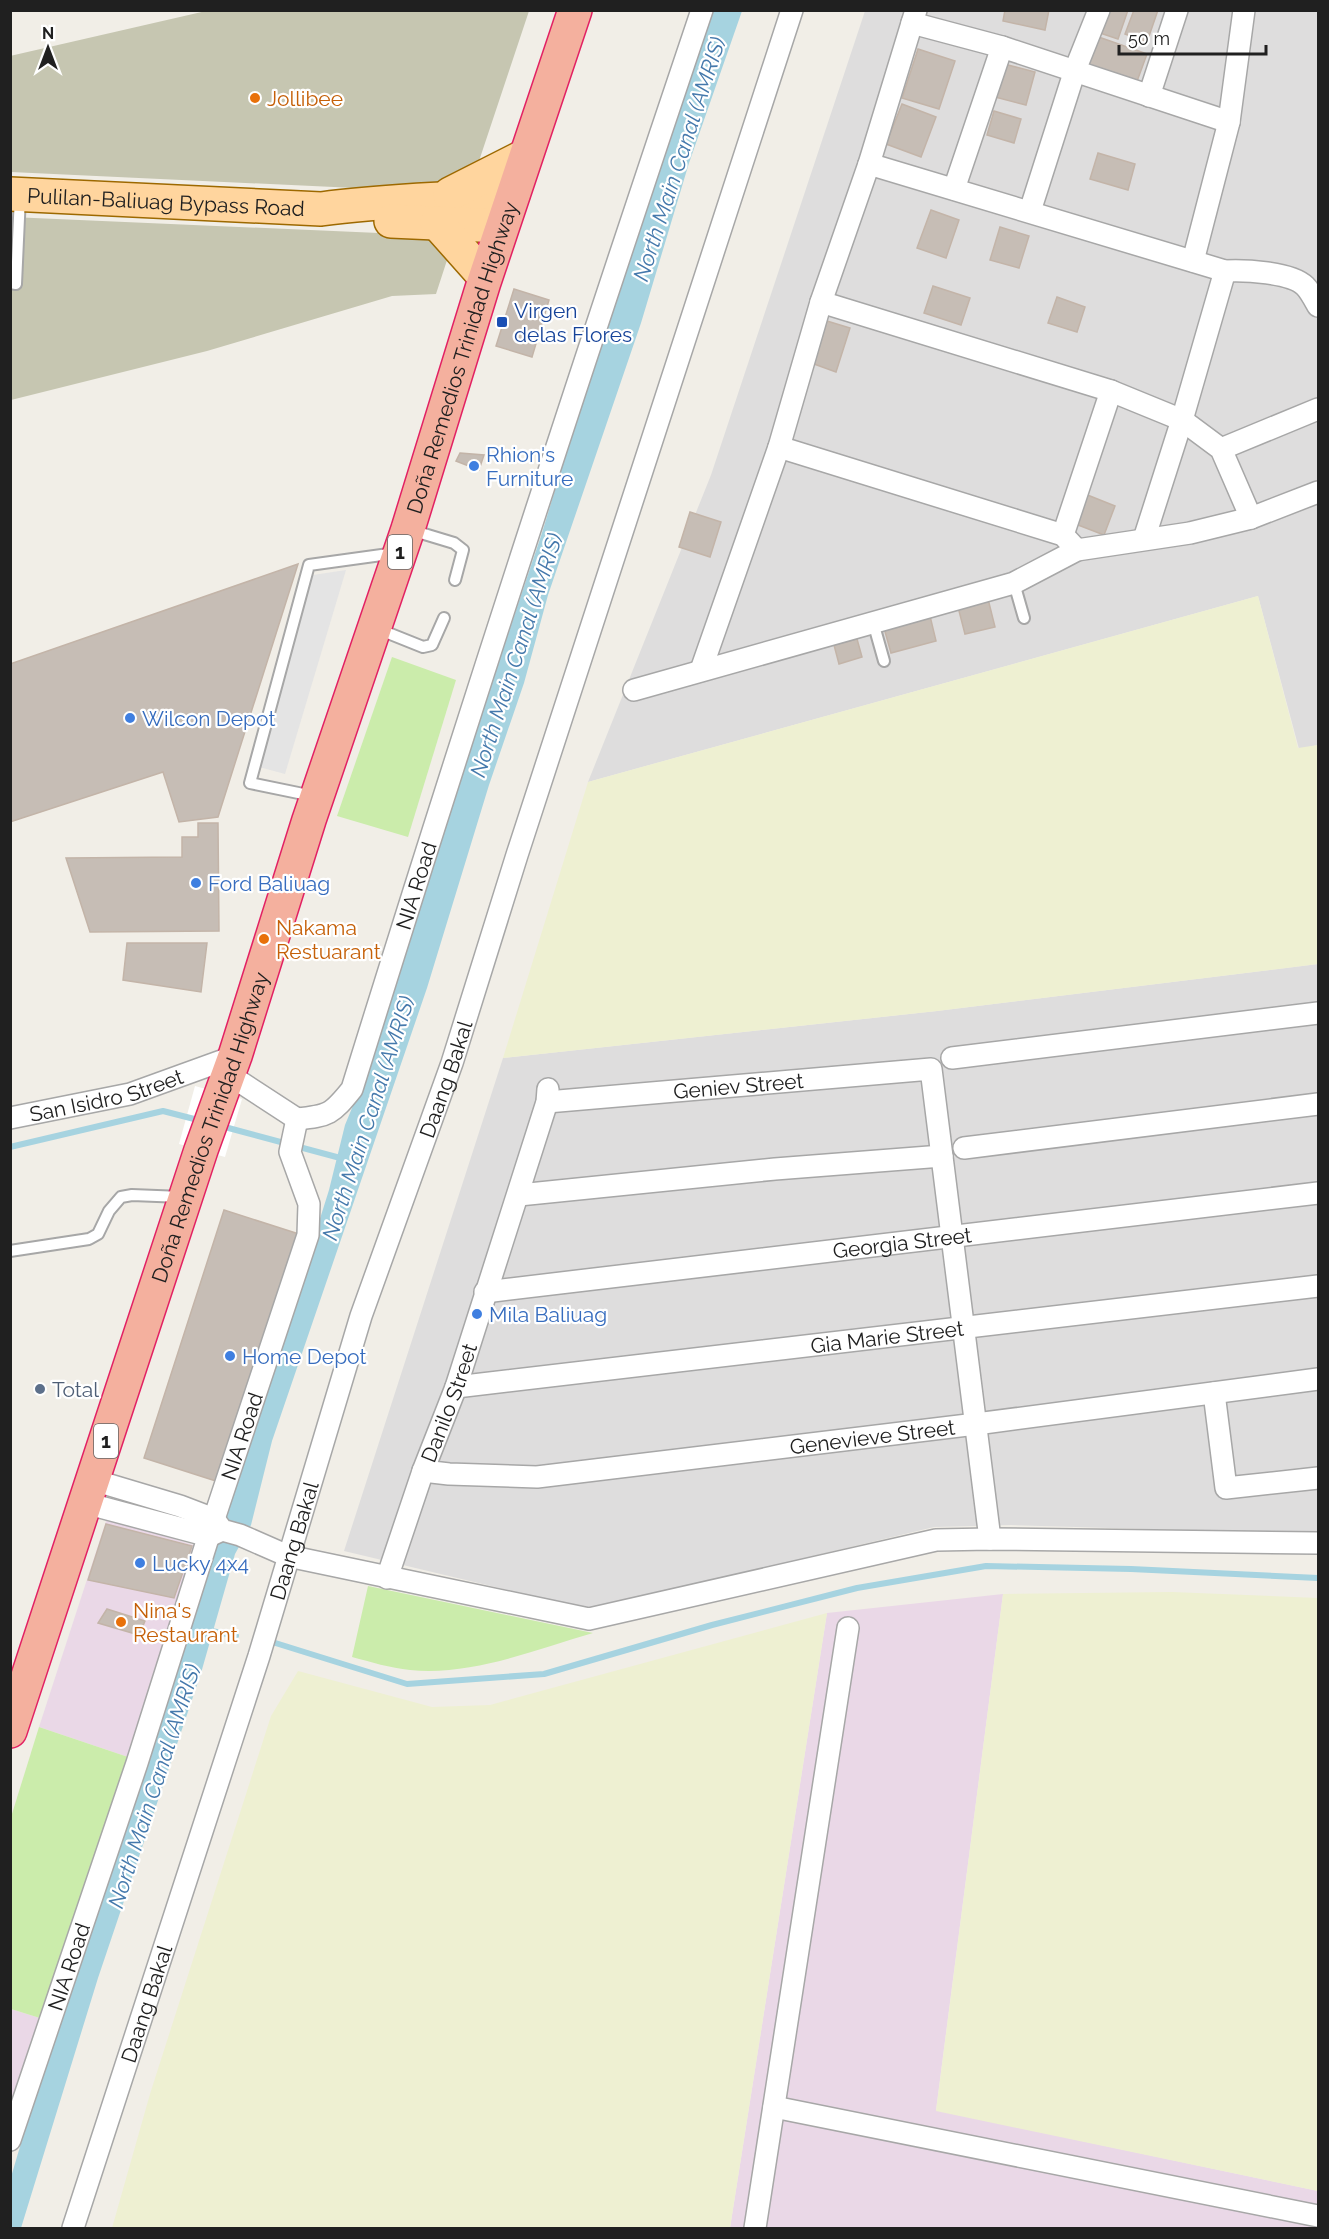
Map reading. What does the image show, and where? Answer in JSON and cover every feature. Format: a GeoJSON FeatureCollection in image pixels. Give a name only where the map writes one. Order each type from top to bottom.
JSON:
{"type":"FeatureCollection","features":[{"type":"Feature","properties":{"kind":"highway","name":"Doña Remedios Trinidad Highway"},"geometry":{"type":"LineString","coordinates":[[10,1731],[228,1074],[317,796],[404,541],[502,226],[575,10]]}},
{"type":"Feature","properties":{"kind":"main road"},"geometry":{"type":"LineString","coordinates":[[486,277],[438,212],[525,156]]}},
{"type":"Feature","properties":{"kind":"main road","name":"Pulilan-Baliuag Bypass Road"},"geometry":{"type":"LineString","coordinates":[[15,194],[321,209],[364,219],[438,212],[513,194]]}},
{"type":"Feature","properties":{"kind":"main road","name":"Pulilan-Baliuag Bypass Road"},"geometry":{"type":"LineString","coordinates":[[438,212],[502,226]]}},
{"type":"Feature","properties":{"kind":"street","name":"NIA Road"},"geometry":{"type":"LineString","coordinates":[[10,2140],[137,1763],[221,1530],[308,1235],[309,1204],[293,1136],[318,1117],[336,1109],[351,1089],[633,214],[702,10]]}},
{"type":"Feature","properties":{"kind":"street","name":"Daang Bakal"},"geometry":{"type":"LineString","coordinates":[[73,2229],[260,1656],[361,1316],[452,1064],[517,855],[792,10]]}},
{"type":"Feature","properties":{"kind":"street"},"geometry":{"type":"LineString","coordinates":[[1030,211],[1075,70],[1099,10]]}},
{"type":"Feature","properties":{"kind":"street"},"geometry":{"type":"LineString","coordinates":[[1149,96],[1177,10]]}},
{"type":"Feature","properties":{"kind":"street"},"geometry":{"type":"LineString","coordinates":[[1193,261],[1229,122],[1244,10]]}},
{"type":"Feature","properties":{"kind":"street"},"geometry":{"type":"LineString","coordinates":[[701,670],[778,447],[821,302],[869,164],[914,17],[1229,122]]}},
{"type":"Feature","properties":{"kind":"street"},"geometry":{"type":"LineString","coordinates":[[954,189],[1002,47]]}},
{"type":"Feature","properties":{"kind":"street"},"geometry":{"type":"LineString","coordinates":[[869,164],[1225,271],[1244,270],[1276,274],[1303,284],[1318,306]]}},
{"type":"Feature","properties":{"kind":"street"},"geometry":{"type":"LineString","coordinates":[[1144,539],[1182,420],[1225,271]]}},
{"type":"Feature","properties":{"kind":"street"},"geometry":{"type":"LineString","coordinates":[[821,302],[1111,391],[1182,420],[1221,449],[1251,518]]}},
{"type":"Feature","properties":{"kind":"street"},"geometry":{"type":"LineString","coordinates":[[634,690],[1014,583],[1070,543],[1111,391]]}},
{"type":"Feature","properties":{"kind":"street"},"geometry":{"type":"LineString","coordinates":[[1221,449],[1318,409]]}},
{"type":"Feature","properties":{"kind":"street"},"geometry":{"type":"LineString","coordinates":[[778,447],[1070,543],[1144,539],[1190,533],[1251,518],[1318,492]]}},
{"type":"Feature","properties":{"kind":"street"},"geometry":{"type":"LineString","coordinates":[[952,1058],[1318,1013]]}},
{"type":"Feature","properties":{"kind":"street","name":"Geniev Street"},"geometry":{"type":"LineString","coordinates":[[547,1095],[931,1069],[942,1156]]}},
{"type":"Feature","properties":{"kind":"street"},"geometry":{"type":"LineString","coordinates":[[228,1074],[293,1136]]}},
{"type":"Feature","properties":{"kind":"street","name":"San Isidro Street"},"geometry":{"type":"LineString","coordinates":[[10,1118],[228,1074]]}},
{"type":"Feature","properties":{"kind":"street","name":"Danilo Street"},"geometry":{"type":"LineString","coordinates":[[387,1578],[423,1471],[456,1387],[485,1292],[519,1195],[547,1095]]}},
{"type":"Feature","properties":{"kind":"street"},"geometry":{"type":"LineString","coordinates":[[964,1148],[1318,1104]]}},
{"type":"Feature","properties":{"kind":"street"},"geometry":{"type":"LineString","coordinates":[[519,1195],[775,1169],[942,1156],[990,1539]]}},
{"type":"Feature","properties":{"kind":"street","name":"Georgia Street"},"geometry":{"type":"LineString","coordinates":[[485,1292],[1318,1193]]}},
{"type":"Feature","properties":{"kind":"street","name":"Gia Marie Street"},"geometry":{"type":"LineString","coordinates":[[456,1387],[1318,1286]]}},
{"type":"Feature","properties":{"kind":"street","name":"Genevieve Street"},"geometry":{"type":"LineString","coordinates":[[423,1471],[537,1477],[976,1424],[1318,1379]]}},
{"type":"Feature","properties":{"kind":"street"},"geometry":{"type":"LineString","coordinates":[[1214,1393],[1226,1488],[1318,1478]]}},
{"type":"Feature","properties":{"kind":"street"},"geometry":{"type":"LineString","coordinates":[[89,1492],[221,1530],[288,1556],[589,1619],[936,1540],[1318,1543]]}},
{"type":"Feature","properties":{"kind":"street"},"geometry":{"type":"LineString","coordinates":[[755,2229],[848,1628]]}},
{"type":"Feature","properties":{"kind":"street"},"geometry":{"type":"LineString","coordinates":[[774,2107],[1318,2216]]}},
{"type":"Feature","properties":{"kind":"lane"},"geometry":{"type":"LineString","coordinates":[[10,284],[16,284],[15,194]]}},
{"type":"Feature","properties":{"kind":"lane"},"geometry":{"type":"LineString","coordinates":[[317,796],[250,783],[309,566],[404,541],[454,543],[463,550],[455,580]]}},
{"type":"Feature","properties":{"kind":"lane"},"geometry":{"type":"LineString","coordinates":[[1014,583],[1024,618]]}},
{"type":"Feature","properties":{"kind":"lane"},"geometry":{"type":"LineString","coordinates":[[374,628],[423,647],[432,645],[444,618]]}},
{"type":"Feature","properties":{"kind":"lane"},"geometry":{"type":"LineString","coordinates":[[873,622],[884,661]]}},
{"type":"Feature","properties":{"kind":"lane"},"geometry":{"type":"LineString","coordinates":[[10,1251],[89,1239],[98,1234],[109,1211],[121,1197],[132,1195],[187,1197]]}},
{"type":"Feature","properties":{"kind":"shaded area","name":"Jollibee"},"geometry":{"type":"Polygon","coordinates":[[[206,11],[529,11],[476,170],[454,182],[423,188],[355,188],[11,172],[10,56],[206,11]]]}},
{"type":"Feature","properties":{"kind":"shaded area"},"geometry":{"type":"Polygon","coordinates":[[[865,11],[1318,11],[1318,745],[1299,749],[1258,596],[588,782],[711,475],[865,11]]]}},
{"type":"Feature","properties":{"kind":"shaded area"},"geometry":{"type":"Polygon","coordinates":[[[11,217],[424,235],[450,251],[436,294],[392,296],[207,351],[11,400],[11,217]]]}},
{"type":"Feature","properties":{"kind":"shaded area"},"geometry":{"type":"Polygon","coordinates":[[[346,570],[285,774],[259,767],[313,575],[346,570]]]}},
{"type":"Feature","properties":{"kind":"shaded area"},"geometry":{"type":"Polygon","coordinates":[[[1258,596],[1298,748],[1318,745],[1318,964],[937,1011],[503,1058],[588,782],[1258,596]]]}},
{"type":"Feature","properties":{"kind":"shaded area"},"geometry":{"type":"Polygon","coordinates":[[[1318,964],[1318,1534],[1011,1525],[934,1527],[784,1563],[634,1605],[592,1610],[344,1551],[503,1058],[937,1011],[1318,964]]]}},
{"type":"Feature","properties":{"kind":"shaded area"},"geometry":{"type":"Polygon","coordinates":[[[107,1518],[197,1546],[128,1757],[39,1727],[107,1518]]]}},
{"type":"Feature","properties":{"kind":"shaded area"},"geometry":{"type":"Polygon","coordinates":[[[1172,1592],[1318,1598],[1318,2191],[936,2111],[1003,1594],[1172,1592]]]}},
{"type":"Feature","properties":{"kind":"shaded area"},"geometry":{"type":"Polygon","coordinates":[[[1003,1594],[936,2110],[1318,2191],[1318,2228],[730,2228],[827,1613],[1003,1594]]]}},
{"type":"Feature","properties":{"kind":"shaded area"},"geometry":{"type":"Polygon","coordinates":[[[827,1613],[730,2228],[112,2228],[150,2094],[271,1716],[298,1671],[432,1707],[490,1705],[827,1613]]]}},
{"type":"Feature","properties":{"kind":"shaded area"},"geometry":{"type":"Polygon","coordinates":[[[11,2009],[43,2019],[11,2110],[11,2009]]]}},
{"type":"Feature","properties":{"kind":"green space"},"geometry":{"type":"Polygon","coordinates":[[[392,657],[456,680],[408,837],[337,816],[392,657]]]}},
{"type":"Feature","properties":{"kind":"green space"},"geometry":{"type":"Polygon","coordinates":[[[368,1586],[593,1633],[526,1654],[456,1669],[410,1670],[388,1666],[352,1657],[368,1586]]]}},
{"type":"Feature","properties":{"kind":"green space"},"geometry":{"type":"Polygon","coordinates":[[[39,1727],[128,1757],[43,2019],[11,2009],[11,1817],[39,1727]]]}},
{"type":"Feature","properties":{"kind":"water","name":"North Main Canal (AMRIS)"},"geometry":{"type":"Polygon","coordinates":[[[711,11],[742,11],[689,163],[641,323],[548,595],[524,683],[489,785],[427,988],[272,1441],[251,1525],[235,1554],[201,1673],[98,1978],[21,2228],[11,2228],[11,2177],[35,2096],[235,1489],[329,1190],[345,1125],[359,1091],[446,818],[541,536],[599,346],[711,11]]]}},
{"type":"Feature","properties":{"kind":"pier"},"geometry":{"type":"Polygon","coordinates":[[[195,1086],[242,1099],[225,1157],[179,1144],[195,1086]]]}},
{"type":"Feature","properties":{"kind":"building"},"geometry":{"type":"Polygon","coordinates":[[[1005,10],[1049,10],[1045,30],[1003,21],[1005,10]]]}},
{"type":"Feature","properties":{"kind":"building"},"geometry":{"type":"Polygon","coordinates":[[[1104,10],[1128,10],[1118,39],[1097,32],[1104,10]]]}},
{"type":"Feature","properties":{"kind":"building"},"geometry":{"type":"Polygon","coordinates":[[[1134,10],[1158,10],[1147,42],[1125,34],[1134,10]]]}},
{"type":"Feature","properties":{"kind":"building"},"geometry":{"type":"Polygon","coordinates":[[[1093,35],[1147,54],[1136,84],[1083,65],[1093,35]]]}},
{"type":"Feature","properties":{"kind":"building"},"geometry":{"type":"Polygon","coordinates":[[[918,49],[955,61],[939,109],[902,98],[918,49]]]}},
{"type":"Feature","properties":{"kind":"building"},"geometry":{"type":"Polygon","coordinates":[[[1004,64],[1035,72],[1026,105],[995,97],[1004,64]]]}},
{"type":"Feature","properties":{"kind":"building"},"geometry":{"type":"Polygon","coordinates":[[[902,104],[936,117],[921,157],[886,144],[902,104]]]}},
{"type":"Feature","properties":{"kind":"building"},"geometry":{"type":"Polygon","coordinates":[[[994,111],[1021,119],[1014,143],[987,135],[994,111]]]}},
{"type":"Feature","properties":{"kind":"building"},"geometry":{"type":"Polygon","coordinates":[[[1098,153],[1135,164],[1128,190],[1090,179],[1098,153]]]}},
{"type":"Feature","properties":{"kind":"building"},"geometry":{"type":"Polygon","coordinates":[[[931,210],[959,220],[946,258],[917,248],[931,210]]]}},
{"type":"Feature","properties":{"kind":"building"},"geometry":{"type":"Polygon","coordinates":[[[1000,227],[1029,236],[1019,268],[990,260],[1000,227]]]}},
{"type":"Feature","properties":{"kind":"building"},"geometry":{"type":"Polygon","coordinates":[[[933,286],[970,298],[961,325],[924,313],[933,286]]]}},
{"type":"Feature","properties":{"kind":"building"},"geometry":{"type":"Polygon","coordinates":[[[514,289],[549,300],[532,357],[496,346],[514,289]]]}},
{"type":"Feature","properties":{"kind":"building"},"geometry":{"type":"Polygon","coordinates":[[[1057,297],[1085,307],[1077,332],[1048,323],[1057,297]]]}},
{"type":"Feature","properties":{"kind":"building"},"geometry":{"type":"Polygon","coordinates":[[[827,321],[850,328],[836,372],[814,364],[827,321]]]}},
{"type":"Feature","properties":{"kind":"building","name":"Rhion's Furniture"},"geometry":{"type":"Polygon","coordinates":[[[460,453],[484,455],[479,470],[456,461],[460,453]]]}},
{"type":"Feature","properties":{"kind":"building"},"geometry":{"type":"Polygon","coordinates":[[[1085,494],[1115,506],[1104,535],[1073,523],[1085,494]]]}},
{"type":"Feature","properties":{"kind":"building"},"geometry":{"type":"Polygon","coordinates":[[[690,512],[721,522],[710,557],[679,547],[690,512]]]}},
{"type":"Feature","properties":{"kind":"building","name":"Wilcon Depot"},"geometry":{"type":"Polygon","coordinates":[[[298,564],[218,817],[179,822],[163,772],[10,822],[10,664],[298,564]]]}},
{"type":"Feature","properties":{"kind":"building"},"geometry":{"type":"Polygon","coordinates":[[[988,599],[995,627],[965,634],[958,607],[988,599]]]}},
{"type":"Feature","properties":{"kind":"building"},"geometry":{"type":"Polygon","coordinates":[[[930,616],[936,641],[891,653],[884,628],[930,616]]]}},
{"type":"Feature","properties":{"kind":"building"},"geometry":{"type":"Polygon","coordinates":[[[857,639],[862,657],[839,664],[834,645],[857,639]]]}},
{"type":"Feature","properties":{"kind":"building"},"geometry":{"type":"Polygon","coordinates":[[[198,823],[218,823],[219,931],[90,932],[66,858],[182,857],[182,837],[198,837],[198,823]]]}},
{"type":"Feature","properties":{"kind":"building"},"geometry":{"type":"Polygon","coordinates":[[[127,943],[207,943],[201,992],[123,980],[127,943]]]}},
{"type":"Feature","properties":{"kind":"building"},"geometry":{"type":"Polygon","coordinates":[[[224,1210],[299,1234],[219,1482],[144,1458],[224,1210]]]}},
{"type":"Feature","properties":{"kind":"building","name":"Lucky 4x4"},"geometry":{"type":"Polygon","coordinates":[[[106,1524],[192,1546],[174,1598],[88,1580],[106,1524]]]}},
{"type":"Feature","properties":{"kind":"building","name":"Nina's Restaurant"},"geometry":{"type":"Polygon","coordinates":[[[107,1609],[145,1621],[139,1635],[98,1623],[107,1609]]]}},
{"type":"Feature","properties":{"kind":"waterway"},"geometry":{"type":"LineString","coordinates":[[10,1147],[163,1111],[202,1121]]}},
{"type":"Feature","properties":{"kind":"waterway"},"geometry":{"type":"LineString","coordinates":[[221,1126],[344,1159]]}},
{"type":"Feature","properties":{"kind":"waterway"},"geometry":{"type":"LineString","coordinates":[[269,1641],[407,1684],[544,1674],[712,1625],[857,1588],[986,1566],[1131,1569],[1318,1578]]}},
{"type":"Feature","properties":{"kind":"waterway"},"geometry":{"type":"LineString","coordinates":[[207,1630],[236,1636]]}},
{"type":"Feature","properties":{"kind":"place","name":"Jollibee"},"geometry":{"type":"Point","coordinates":[255,98]}},
{"type":"Feature","properties":{"kind":"place","name":"Virgen delas Flores"},"geometry":{"type":"Point","coordinates":[502,322]}},
{"type":"Feature","properties":{"kind":"place","name":"Rhion's Furniture"},"geometry":{"type":"Point","coordinates":[474,466]}},
{"type":"Feature","properties":{"kind":"place","name":"Wilcon Depot"},"geometry":{"type":"Point","coordinates":[130,718]}},
{"type":"Feature","properties":{"kind":"place","name":"Ford Baliuag"},"geometry":{"type":"Point","coordinates":[196,883]}},
{"type":"Feature","properties":{"kind":"place","name":"Nakama Restuarant"},"geometry":{"type":"Point","coordinates":[264,939]}},
{"type":"Feature","properties":{"kind":"place","name":"Mila Baliuag"},"geometry":{"type":"Point","coordinates":[477,1314]}},
{"type":"Feature","properties":{"kind":"place","name":"Home Depot"},"geometry":{"type":"Point","coordinates":[230,1356]}},
{"type":"Feature","properties":{"kind":"place","name":"Total"},"geometry":{"type":"Point","coordinates":[40,1389]}},
{"type":"Feature","properties":{"kind":"place","name":"Lucky 4x4"},"geometry":{"type":"Point","coordinates":[140,1563]}},
{"type":"Feature","properties":{"kind":"place","name":"Nina's Restaurant"},"geometry":{"type":"Point","coordinates":[121,1622]}}]}
